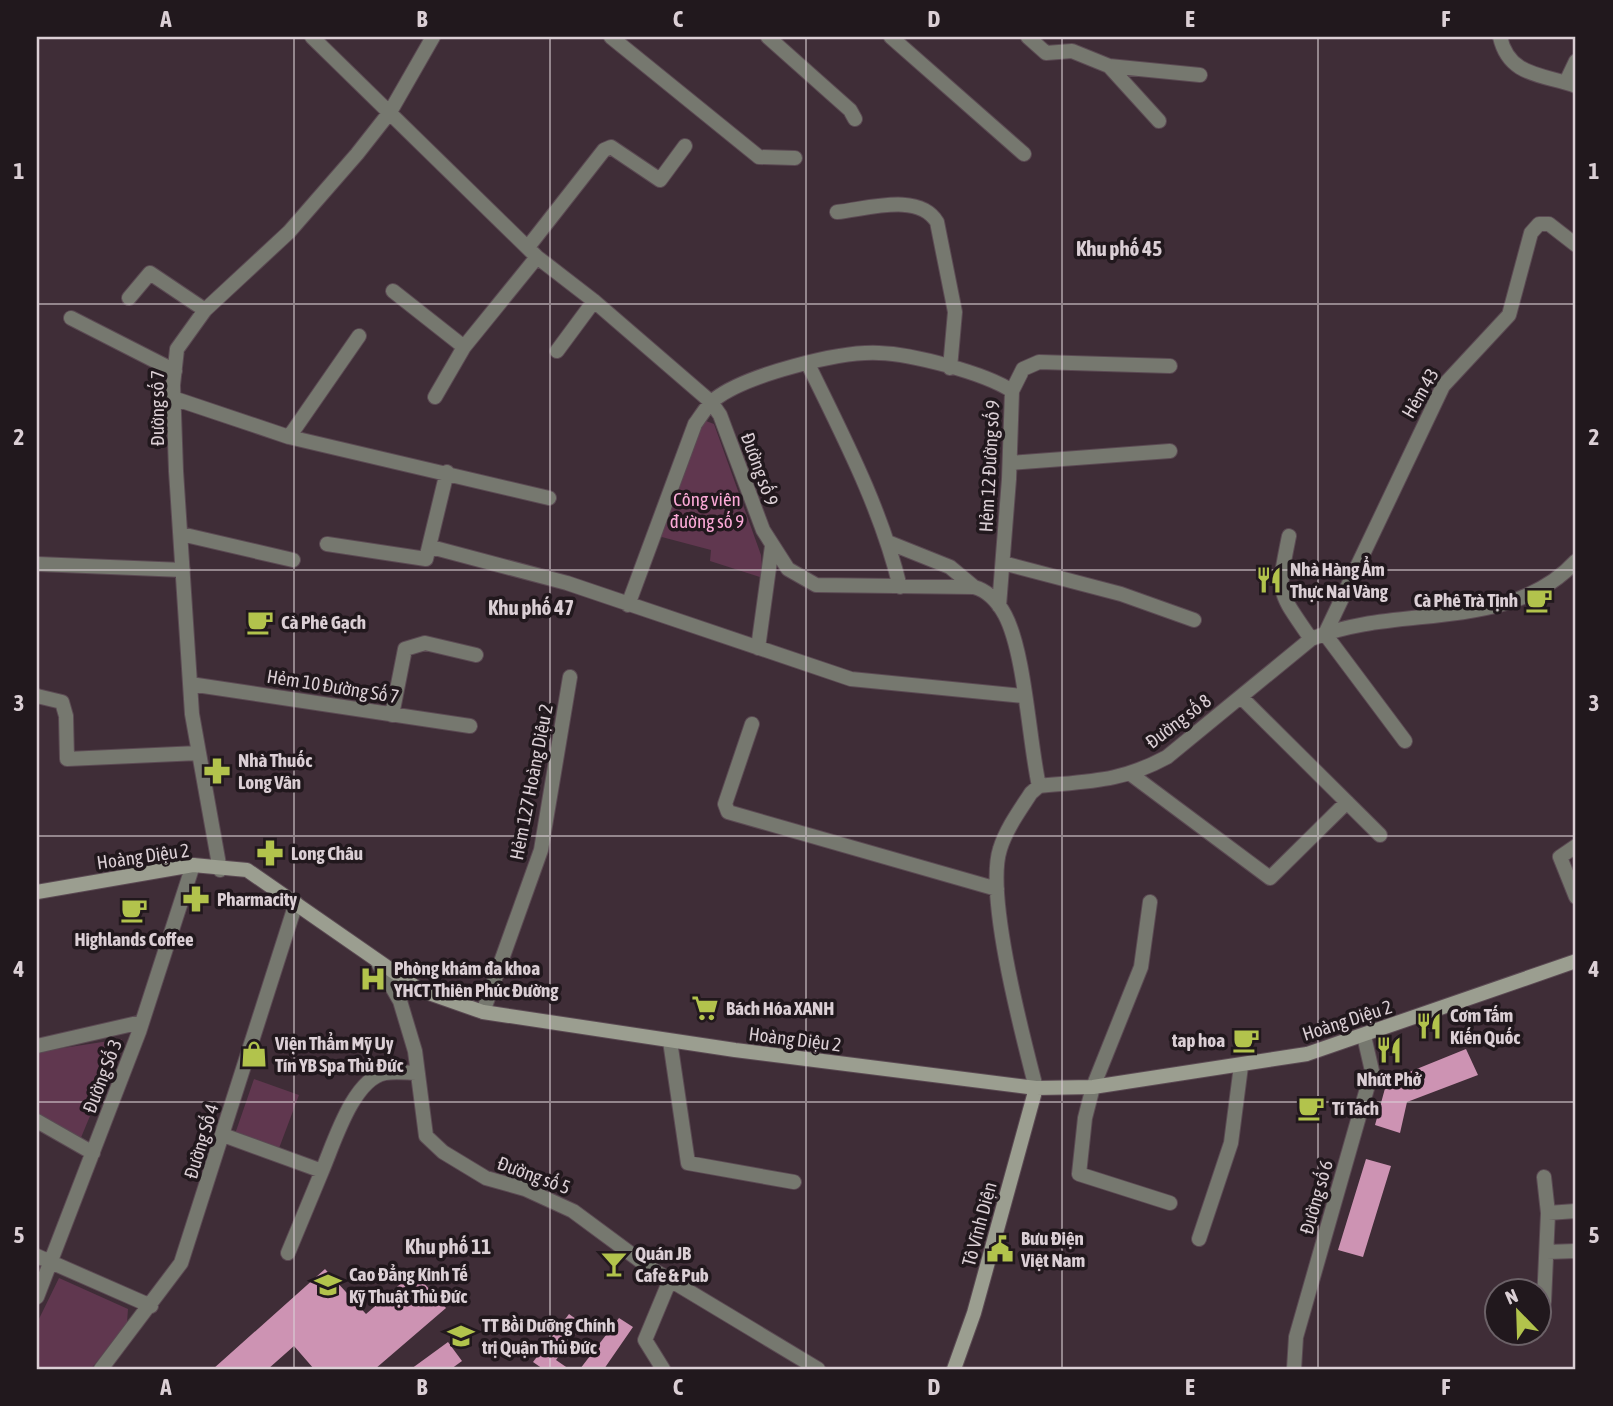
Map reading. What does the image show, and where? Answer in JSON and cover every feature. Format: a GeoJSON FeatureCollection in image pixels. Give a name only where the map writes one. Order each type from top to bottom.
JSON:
{"type":"FeatureCollection","features":[{"type":"Feature","properties":{"kind":"street","name":"Đường số 9"},"geometry":{"type":"LineString","coordinates":[[312,37],[532,252],[594,301],[711,402],[720,415],[763,530],[788,569],[816,585],[974,587]]}},
{"type":"Feature","properties":{"kind":"street","name":"Đường số 7"},"geometry":{"type":"LineString","coordinates":[[220,870],[199,753],[190,684],[173,398],[177,349],[205,310],[289,232],[390,112],[433,37]]}},
{"type":"Feature","properties":{"kind":"street"},"geometry":{"type":"LineString","coordinates":[[611,37],[759,157],[795,158]]}},
{"type":"Feature","properties":{"kind":"street"},"geometry":{"type":"LineString","coordinates":[[768,37],[850,110],[855,119]]}},
{"type":"Feature","properties":{"kind":"street"},"geometry":{"type":"LineString","coordinates":[[891,37],[1024,154]]}},
{"type":"Feature","properties":{"kind":"street"},"geometry":{"type":"LineString","coordinates":[[1028,37],[1046,53],[1072,51],[1109,66],[1200,75]]}},
{"type":"Feature","properties":{"kind":"street"},"geometry":{"type":"LineString","coordinates":[[1500,37],[1506,56],[1516,66],[1571,84],[1576,61]]}},
{"type":"Feature","properties":{"kind":"street"},"geometry":{"type":"LineString","coordinates":[[1109,66],[1159,121]]}},
{"type":"Feature","properties":{"kind":"street"},"geometry":{"type":"LineString","coordinates":[[435,397],[464,347],[607,149],[611,148],[660,180],[685,146]]}},
{"type":"Feature","properties":{"kind":"street"},"geometry":{"type":"LineString","coordinates":[[837,212],[915,205],[932,213],[937,222],[955,312],[950,368]]}},
{"type":"Feature","properties":{"kind":"street","name":"Hẻm 43"},"geometry":{"type":"LineString","coordinates":[[1318,636],[1443,386],[1509,315],[1531,233],[1539,224],[1549,224],[1576,245]]}},
{"type":"Feature","properties":{"kind":"street"},"geometry":{"type":"LineString","coordinates":[[129,298],[150,273],[205,310]]}},
{"type":"Feature","properties":{"kind":"street"},"geometry":{"type":"LineString","coordinates":[[393,291],[464,347]]}},
{"type":"Feature","properties":{"kind":"street"},"geometry":{"type":"LineString","coordinates":[[557,351],[594,301]]}},
{"type":"Feature","properties":{"kind":"street"},"geometry":{"type":"LineString","coordinates":[[71,318],[175,371]]}},
{"type":"Feature","properties":{"kind":"street"},"geometry":{"type":"LineString","coordinates":[[289,437],[359,336]]}},
{"type":"Feature","properties":{"kind":"street","name":"Hẻm 12 Đường số 9"},"geometry":{"type":"LineString","coordinates":[[711,402],[725,392],[808,364],[843,356],[880,352],[994,379],[1012,391],[1010,463],[999,606]]}},
{"type":"Feature","properties":{"kind":"street"},"geometry":{"type":"LineString","coordinates":[[1012,391],[1023,369],[1039,362],[1170,366]]}},
{"type":"Feature","properties":{"kind":"street"},"geometry":{"type":"LineString","coordinates":[[808,364],[862,476],[890,543],[900,587]]}},
{"type":"Feature","properties":{"kind":"street"},"geometry":{"type":"LineString","coordinates":[[173,398],[289,437],[549,498]]}},
{"type":"Feature","properties":{"kind":"street"},"geometry":{"type":"LineString","coordinates":[[628,605],[695,424],[711,402]]}},
{"type":"Feature","properties":{"kind":"street"},"geometry":{"type":"LineString","coordinates":[[1010,463],[1170,451]]}},
{"type":"Feature","properties":{"kind":"street"},"geometry":{"type":"LineString","coordinates":[[327,544],[426,559],[447,472]]}},
{"type":"Feature","properties":{"kind":"street"},"geometry":{"type":"LineString","coordinates":[[181,534],[293,560]]}},
{"type":"Feature","properties":{"kind":"street"},"geometry":{"type":"LineString","coordinates":[[1289,536],[1279,585],[1282,596],[1405,741]]}},
{"type":"Feature","properties":{"kind":"street"},"geometry":{"type":"LineString","coordinates":[[890,543],[950,567],[974,587],[984,590],[1006,617],[1017,654],[1039,786],[1022,806],[999,850],[996,889],[1024,1042],[1036,1088]]}},
{"type":"Feature","properties":{"kind":"street"},"geometry":{"type":"LineString","coordinates":[[758,648],[772,546]]}},
{"type":"Feature","properties":{"kind":"street"},"geometry":{"type":"LineString","coordinates":[[431,547],[567,583],[851,679],[1023,696]]}},
{"type":"Feature","properties":{"kind":"street","name":"Đường số 8"},"geometry":{"type":"LineString","coordinates":[[1039,786],[1132,775],[1167,757],[1318,636],[1373,621],[1512,602],[1544,590],[1576,561]]}},
{"type":"Feature","properties":{"kind":"street"},"geometry":{"type":"LineString","coordinates":[[1003,563],[1121,594],[1194,620]]}},
{"type":"Feature","properties":{"kind":"street"},"geometry":{"type":"LineString","coordinates":[[37,564],[183,570]]}},
{"type":"Feature","properties":{"kind":"street"},"geometry":{"type":"LineString","coordinates":[[392,715],[405,649],[425,643],[475,655]]}},
{"type":"Feature","properties":{"kind":"street","name":"Hẻm 127 Hoàng Diệu 2"},"geometry":{"type":"LineString","coordinates":[[483,1012],[541,850],[570,677]]}},
{"type":"Feature","properties":{"kind":"street","name":"Hẻm 10 Đường Số 7"},"geometry":{"type":"LineString","coordinates":[[190,684],[470,726]]}},
{"type":"Feature","properties":{"kind":"street"},"geometry":{"type":"LineString","coordinates":[[37,696],[62,702],[66,716],[67,759],[199,753]]}},
{"type":"Feature","properties":{"kind":"street"},"geometry":{"type":"LineString","coordinates":[[1241,697],[1380,835]]}},
{"type":"Feature","properties":{"kind":"street"},"geometry":{"type":"LineString","coordinates":[[752,724],[725,804],[728,812],[996,889]]}},
{"type":"Feature","properties":{"kind":"street"},"geometry":{"type":"LineString","coordinates":[[1132,775],[1270,878],[1347,802]]}},
{"type":"Feature","properties":{"kind":"street"},"geometry":{"type":"LineString","coordinates":[[1576,846],[1560,858],[1576,897]]}},
{"type":"Feature","properties":{"kind":"street","name":"Hoàng Diệu 2"},"geometry":{"type":"LineString","coordinates":[[37,892],[193,865],[220,870],[247,870],[420,990],[483,1012],[670,1041],[1036,1088],[1093,1087],[1307,1054],[1576,961]]}},
{"type":"Feature","properties":{"kind":"street","name":"Đường Số 3"},"geometry":{"type":"LineString","coordinates":[[37,1297],[142,1022],[193,865]]}},
{"type":"Feature","properties":{"kind":"street"},"geometry":{"type":"LineString","coordinates":[[1150,902],[1141,967],[1093,1087],[1085,1118],[1079,1174],[1170,1203]]}},
{"type":"Feature","properties":{"kind":"street","name":"Đường Số 4"},"geometry":{"type":"LineString","coordinates":[[101,1369],[181,1263],[296,904]]}},
{"type":"Feature","properties":{"kind":"street","name":"Đường số 5"},"geometry":{"type":"LineString","coordinates":[[378,963],[400,1001],[418,1073],[426,1136],[443,1152],[486,1178],[525,1189],[573,1210],[670,1280],[818,1369]]}},
{"type":"Feature","properties":{"kind":"street"},"geometry":{"type":"LineString","coordinates":[[37,1046],[142,1022]]}},
{"type":"Feature","properties":{"kind":"street","name":"Đường số 6"},"geometry":{"type":"LineString","coordinates":[[1294,1369],[1296,1337],[1372,1071],[1364,1036]]}},
{"type":"Feature","properties":{"kind":"street"},"geometry":{"type":"LineString","coordinates":[[670,1041],[688,1163],[794,1182]]}},
{"type":"Feature","properties":{"kind":"street"},"geometry":{"type":"LineString","coordinates":[[1199,1239],[1231,1143],[1241,1066]]}},
{"type":"Feature","properties":{"kind":"street"},"geometry":{"type":"LineString","coordinates":[[288,1252],[346,1114],[363,1085],[384,1073],[418,1073]]}},
{"type":"Feature","properties":{"kind":"street","name":"Tô Vĩnh Diện"},"geometry":{"type":"LineString","coordinates":[[954,1369],[974,1313],[1036,1088]]}},
{"type":"Feature","properties":{"kind":"street"},"geometry":{"type":"LineString","coordinates":[[37,1121],[93,1153]]}},
{"type":"Feature","properties":{"kind":"street"},"geometry":{"type":"LineString","coordinates":[[223,1135],[322,1171]]}},
{"type":"Feature","properties":{"kind":"street"},"geometry":{"type":"LineString","coordinates":[[1544,1177],[1548,1213],[1546,1276]]}},
{"type":"Feature","properties":{"kind":"street"},"geometry":{"type":"LineString","coordinates":[[1548,1213],[1576,1211]]}},
{"type":"Feature","properties":{"kind":"street"},"geometry":{"type":"LineString","coordinates":[[1547,1252],[1576,1251]]}},
{"type":"Feature","properties":{"kind":"street"},"geometry":{"type":"LineString","coordinates":[[37,1256],[151,1306]]}},
{"type":"Feature","properties":{"kind":"street"},"geometry":{"type":"LineString","coordinates":[[663,1369],[645,1340],[670,1280]]}},
{"type":"Feature","properties":{"kind":"green space","name":"Công viên đường số 9"},"geometry":{"type":"Polygon","coordinates":[[[706,421],[714,424],[761,555],[763,578],[710,561],[711,550],[658,536],[697,427],[706,421]]]}},
{"type":"Feature","properties":{"kind":"green space"},"geometry":{"type":"Polygon","coordinates":[[[122,1039],[80,1140],[37,1117],[37,1052],[122,1039]]]}},
{"type":"Feature","properties":{"kind":"green space"},"geometry":{"type":"Polygon","coordinates":[[[254,1079],[299,1095],[278,1151],[235,1134],[254,1079]]]}},
{"type":"Feature","properties":{"kind":"green space"},"geometry":{"type":"Polygon","coordinates":[[[59,1278],[128,1309],[127,1323],[91,1369],[37,1369],[37,1323],[59,1278]]]}},
{"type":"Feature","properties":{"kind":"building"},"geometry":{"type":"Polygon","coordinates":[[[1466,1049],[1478,1075],[1407,1102],[1400,1133],[1375,1125],[1387,1081],[1466,1049]]]}},
{"type":"Feature","properties":{"kind":"building"},"geometry":{"type":"Polygon","coordinates":[[[1366,1159],[1391,1166],[1363,1257],[1338,1250],[1366,1159]]]}},
{"type":"Feature","properties":{"kind":"building"},"geometry":{"type":"Polygon","coordinates":[[[325,1269],[366,1314],[414,1272],[446,1308],[375,1369],[314,1369],[294,1346],[268,1369],[213,1369],[325,1269]]]}},
{"type":"Feature","properties":{"kind":"building"},"geometry":{"type":"Polygon","coordinates":[[[569,1314],[583,1324],[556,1360],[569,1369],[543,1369],[533,1362],[569,1314]]]}},
{"type":"Feature","properties":{"kind":"building"},"geometry":{"type":"Polygon","coordinates":[[[619,1318],[633,1327],[604,1369],[580,1369],[619,1318]]]}},
{"type":"Feature","properties":{"kind":"building"},"geometry":{"type":"Polygon","coordinates":[[[448,1342],[462,1361],[451,1369],[411,1369],[448,1342]]]}},
{"type":"Feature","properties":{"kind":"place","name":"Nhà Hàng Ẩm Thực Nai Vàng"},"geometry":{"type":"Point","coordinates":[1269,580]}},
{"type":"Feature","properties":{"kind":"place","name":"Cà Phê Trà Tịnh"},"geometry":{"type":"Point","coordinates":[1539,600]}},
{"type":"Feature","properties":{"kind":"place","name":"Cà Phê Gạch"},"geometry":{"type":"Point","coordinates":[260,622]}},
{"type":"Feature","properties":{"kind":"place","name":"Nhà Thuốc Long Vân"},"geometry":{"type":"Point","coordinates":[217,771]}},
{"type":"Feature","properties":{"kind":"place","name":"Long Châu"},"geometry":{"type":"Point","coordinates":[270,853]}},
{"type":"Feature","properties":{"kind":"place","name":"Pharmacity"},"geometry":{"type":"Point","coordinates":[196,899]}},
{"type":"Feature","properties":{"kind":"place","name":"Highlands Coffee"},"geometry":{"type":"Point","coordinates":[134,910]}},
{"type":"Feature","properties":{"kind":"place","name":"Phòng khám đa khoa YHCT Thiên Phúc Đường"},"geometry":{"type":"Point","coordinates":[373,979]}},
{"type":"Feature","properties":{"kind":"place","name":"Bách Hóa XANH"},"geometry":{"type":"Point","coordinates":[705,1008]}},
{"type":"Feature","properties":{"kind":"place","name":"Cơm Tấm Kiến Quốc"},"geometry":{"type":"Point","coordinates":[1429,1026]}},
{"type":"Feature","properties":{"kind":"place","name":"tap hoa"},"geometry":{"type":"Point","coordinates":[1246,1040]}},
{"type":"Feature","properties":{"kind":"place","name":"Nhứt Phở"},"geometry":{"type":"Point","coordinates":[1389,1050]}},
{"type":"Feature","properties":{"kind":"place","name":"Viện Thẩm Mỹ Uy Tín YB Spa Thủ Đức"},"geometry":{"type":"Point","coordinates":[254,1054]}},
{"type":"Feature","properties":{"kind":"place","name":"Tí Tách"},"geometry":{"type":"Point","coordinates":[1311,1108]}},
{"type":"Feature","properties":{"kind":"place","name":"Bưu Điện Việt Nam"},"geometry":{"type":"Point","coordinates":[1000,1249]}},
{"type":"Feature","properties":{"kind":"place","name":"Quán JB Cafe & Pub"},"geometry":{"type":"Point","coordinates":[614,1264]}},
{"type":"Feature","properties":{"kind":"place","name":"Cao Đẳng Kinh Tế Kỹ Thuật Thủ Đức"},"geometry":{"type":"Point","coordinates":[328,1285]}},
{"type":"Feature","properties":{"kind":"place","name":"TT Bồi Dưỡng Chính trị Quận Thủ Đức"},"geometry":{"type":"Point","coordinates":[461,1336]}},
{"type":"Feature","properties":{"kind":"district","name":"Khu phố 45"},"geometry":{"type":"Point","coordinates":[1119,248]}},
{"type":"Feature","properties":{"kind":"district","name":"Khu phố 47"},"geometry":{"type":"Point","coordinates":[531,607]}},
{"type":"Feature","properties":{"kind":"district","name":"Khu phố 11"},"geometry":{"type":"Point","coordinates":[448,1246]}}]}
